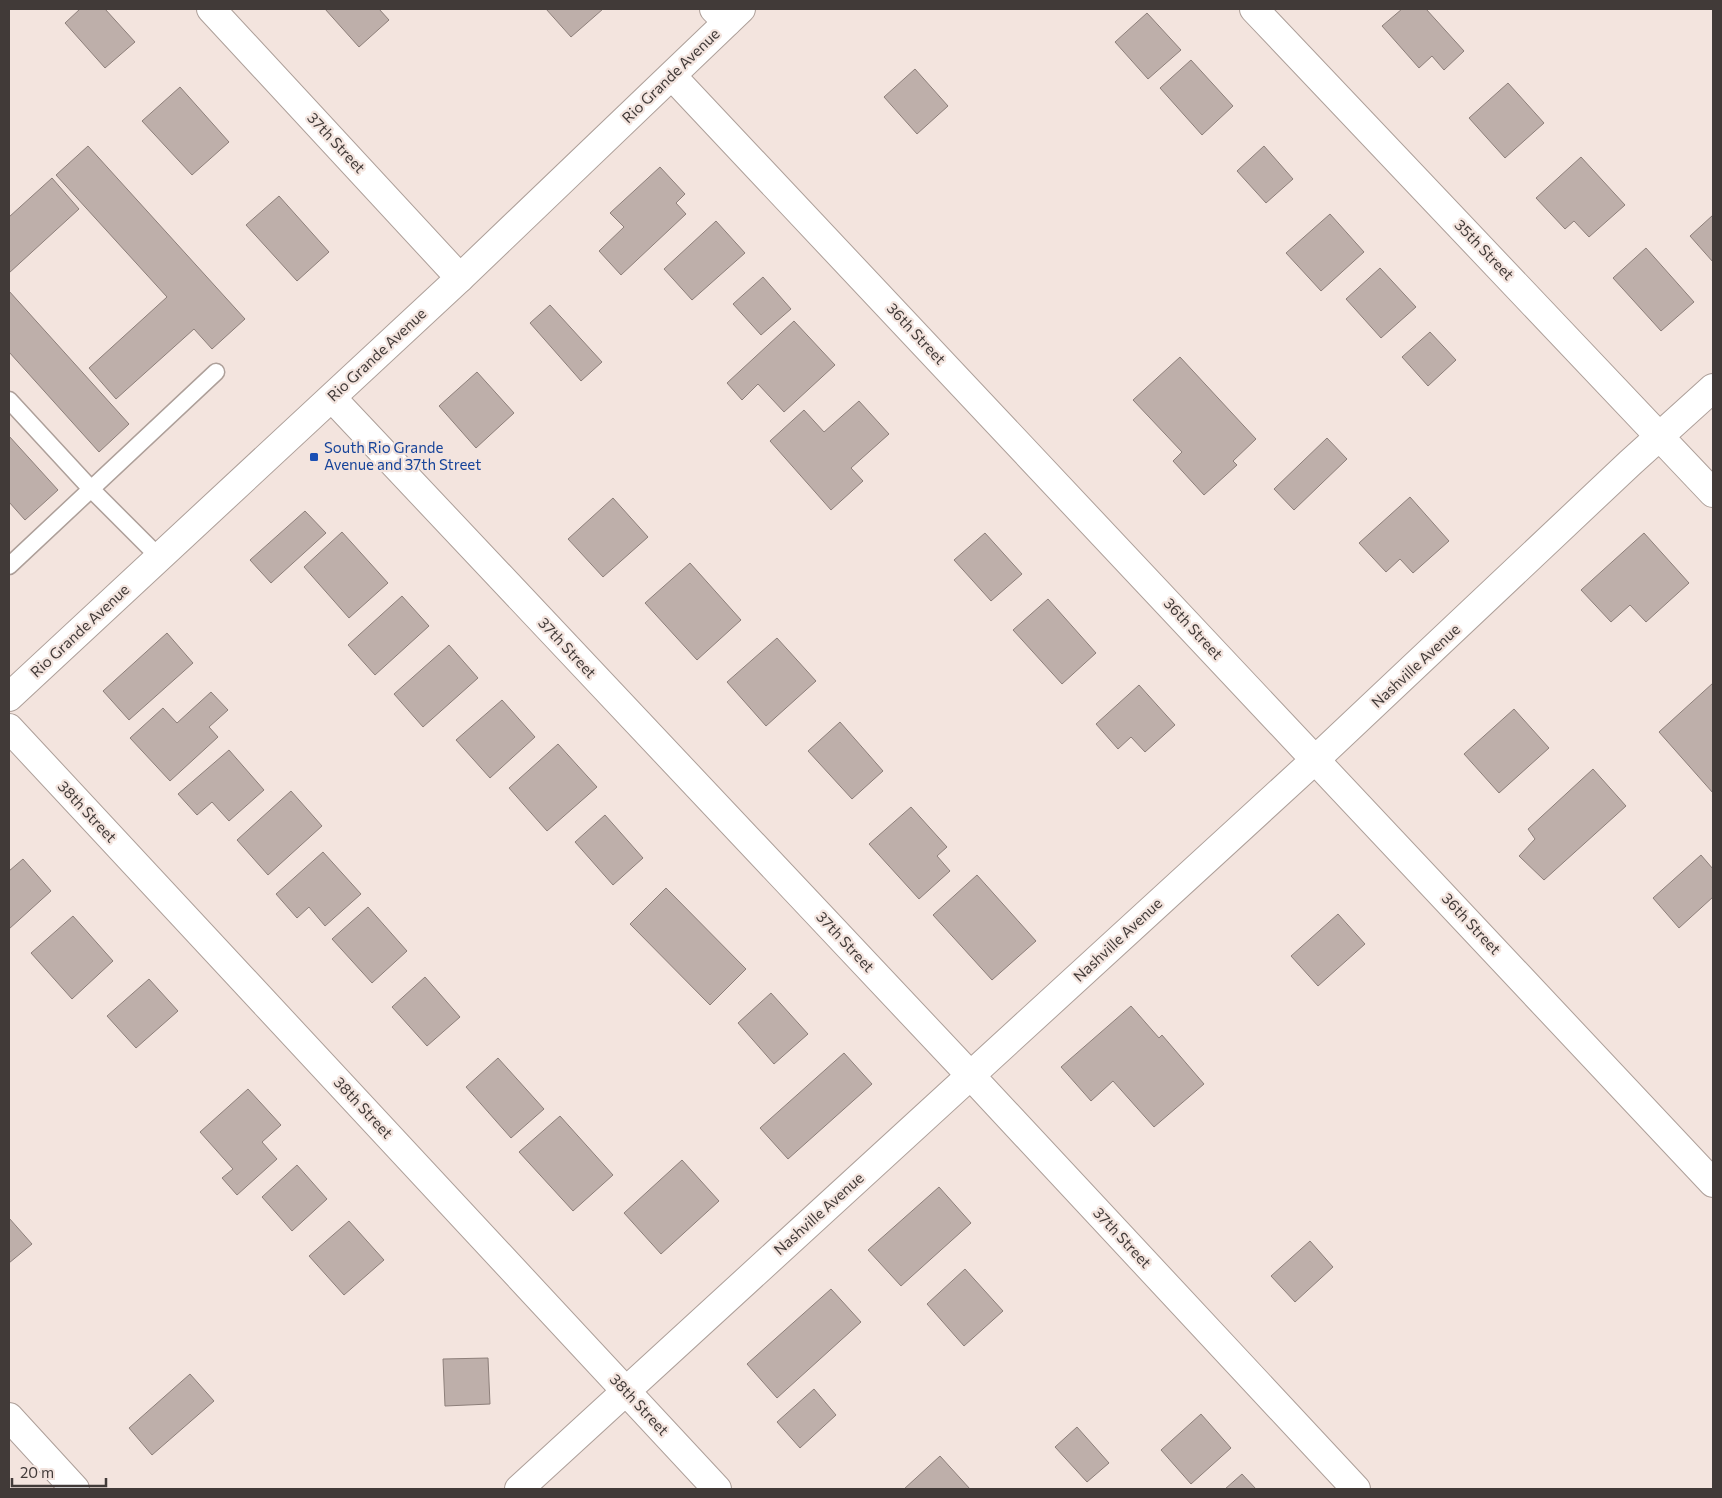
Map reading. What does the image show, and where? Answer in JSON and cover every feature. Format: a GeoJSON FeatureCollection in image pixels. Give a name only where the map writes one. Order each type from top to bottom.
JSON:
{"type":"FeatureCollection","features":[{"type":"Feature","properties":{"kind":"street","name":"37th Street"},"geometry":{"type":"LineString","coordinates":[[211,9],[460,278]]}},
{"type":"Feature","properties":{"kind":"street","name":"35th Street"},"geometry":{"type":"LineString","coordinates":[[1254,9],[1713,493]]}},
{"type":"Feature","properties":{"kind":"street","name":"Rio Grande Avenue"},"geometry":{"type":"LineString","coordinates":[[9,697],[460,278],[672,76],[727,13]]}},
{"type":"Feature","properties":{"kind":"street","name":"36th Street"},"geometry":{"type":"LineString","coordinates":[[672,76],[1713,1183]]}},
{"type":"Feature","properties":{"kind":"street","name":"Nashville Avenue"},"geometry":{"type":"LineString","coordinates":[[519,1489],[1316,760],[1713,388]]}},
{"type":"Feature","properties":{"kind":"street","name":"37th Street"},"geometry":{"type":"LineString","coordinates":[[332,398],[971,1076],[1356,1489]]}},
{"type":"Feature","properties":{"kind":"street","name":"38th Street"},"geometry":{"type":"LineString","coordinates":[[9,728],[717,1489]]}},
{"type":"Feature","properties":{"kind":"street"},"geometry":{"type":"LineString","coordinates":[[9,1417],[75,1489]]}},
{"type":"Feature","properties":{"kind":"lane"},"geometry":{"type":"LineString","coordinates":[[9,566],[216,372]]}},
{"type":"Feature","properties":{"kind":"lane"},"geometry":{"type":"LineString","coordinates":[[9,400],[92,490],[160,557]]}},
{"type":"Feature","properties":{"kind":"building"},"geometry":{"type":"Polygon","coordinates":[[[80,9],[105,9],[135,42],[105,68],[65,23],[80,9]]]}},
{"type":"Feature","properties":{"kind":"building"},"geometry":{"type":"Polygon","coordinates":[[[325,9],[379,9],[389,20],[359,47],[325,9]]]}},
{"type":"Feature","properties":{"kind":"building"},"geometry":{"type":"Polygon","coordinates":[[[546,9],[603,9],[571,37],[546,9]]]}},
{"type":"Feature","properties":{"kind":"building"},"geometry":{"type":"Polygon","coordinates":[[[1402,9],[1426,9],[1464,51],[1444,70],[1432,56],[1419,68],[1382,26],[1402,9]]]}},
{"type":"Feature","properties":{"kind":"building"},"geometry":{"type":"Polygon","coordinates":[[[1147,13],[1181,50],[1148,79],[1115,42],[1147,13]]]}},
{"type":"Feature","properties":{"kind":"building"},"geometry":{"type":"Polygon","coordinates":[[[1191,60],[1233,106],[1202,135],[1160,88],[1191,60]]]}},
{"type":"Feature","properties":{"kind":"building"},"geometry":{"type":"Polygon","coordinates":[[[915,69],[948,106],[917,134],[884,97],[915,69]]]}},
{"type":"Feature","properties":{"kind":"building"},"geometry":{"type":"Polygon","coordinates":[[[1508,83],[1544,123],[1505,158],[1469,118],[1508,83]]]}},
{"type":"Feature","properties":{"kind":"building"},"geometry":{"type":"Polygon","coordinates":[[[180,87],[229,142],[192,175],[142,121],[180,87]]]}},
{"type":"Feature","properties":{"kind":"building"},"geometry":{"type":"Polygon","coordinates":[[[88,146],[245,319],[212,349],[194,329],[116,399],[89,368],[167,297],[56,175],[88,146]]]}},
{"type":"Feature","properties":{"kind":"building"},"geometry":{"type":"Polygon","coordinates":[[[1264,146],[1293,179],[1266,203],[1237,171],[1264,146]]]}},
{"type":"Feature","properties":{"kind":"building"},"geometry":{"type":"Polygon","coordinates":[[[1581,157],[1625,205],[1589,237],[1574,221],[1565,229],[1536,198],[1581,157]]]}},
{"type":"Feature","properties":{"kind":"building"},"geometry":{"type":"Polygon","coordinates":[[[660,167],[685,194],[676,203],[686,214],[621,275],[599,251],[624,227],[610,213],[660,167]]]}},
{"type":"Feature","properties":{"kind":"building"},"geometry":{"type":"Polygon","coordinates":[[[52,178],[79,209],[9,273],[9,217],[52,178]]]}},
{"type":"Feature","properties":{"kind":"building"},"geometry":{"type":"Polygon","coordinates":[[[279,196],[329,252],[297,281],[246,225],[279,196]]]}},
{"type":"Feature","properties":{"kind":"building"},"geometry":{"type":"Polygon","coordinates":[[[1330,214],[1364,252],[1321,291],[1286,253],[1330,214]]]}},
{"type":"Feature","properties":{"kind":"building"},"geometry":{"type":"Polygon","coordinates":[[[1713,215],[1713,262],[1690,236],[1713,215]]]}},
{"type":"Feature","properties":{"kind":"building"},"geometry":{"type":"Polygon","coordinates":[[[716,221],[745,253],[692,300],[664,269],[716,221]]]}},
{"type":"Feature","properties":{"kind":"building"},"geometry":{"type":"Polygon","coordinates":[[[1646,248],[1694,302],[1661,331],[1613,278],[1646,248]]]}},
{"type":"Feature","properties":{"kind":"building"},"geometry":{"type":"Polygon","coordinates":[[[1380,268],[1416,307],[1381,338],[1346,299],[1380,268]]]}},
{"type":"Feature","properties":{"kind":"building"},"geometry":{"type":"Polygon","coordinates":[[[763,277],[791,309],[761,335],[733,304],[763,277]]]}},
{"type":"Feature","properties":{"kind":"building"},"geometry":{"type":"Polygon","coordinates":[[[9,291],[129,424],[99,452],[9,352],[9,291]]]}},
{"type":"Feature","properties":{"kind":"building"},"geometry":{"type":"Polygon","coordinates":[[[550,305],[602,362],[581,381],[530,323],[550,305]]]}},
{"type":"Feature","properties":{"kind":"building"},"geometry":{"type":"Polygon","coordinates":[[[794,321],[835,365],[784,412],[758,384],[742,400],[727,383],[794,321]]]}},
{"type":"Feature","properties":{"kind":"building"},"geometry":{"type":"Polygon","coordinates":[[[1430,332],[1456,360],[1428,386],[1402,357],[1430,332]]]}},
{"type":"Feature","properties":{"kind":"building"},"geometry":{"type":"Polygon","coordinates":[[[1180,357],[1256,439],[1233,461],[1237,465],[1204,495],[1173,461],[1182,452],[1133,400],[1180,357]]]}},
{"type":"Feature","properties":{"kind":"building"},"geometry":{"type":"Polygon","coordinates":[[[477,372],[514,413],[476,448],[439,406],[477,372]]]}},
{"type":"Feature","properties":{"kind":"building"},"geometry":{"type":"Polygon","coordinates":[[[859,401],[889,434],[851,468],[863,481],[831,510],[770,441],[804,410],[824,432],[859,401]]]}},
{"type":"Feature","properties":{"kind":"building"},"geometry":{"type":"Polygon","coordinates":[[[9,436],[58,490],[25,520],[9,502],[9,436]]]}},
{"type":"Feature","properties":{"kind":"building"},"geometry":{"type":"Polygon","coordinates":[[[1327,438],[1347,459],[1294,510],[1274,489],[1327,438]]]}},
{"type":"Feature","properties":{"kind":"building"},"geometry":{"type":"Polygon","coordinates":[[[1410,497],[1449,541],[1413,573],[1400,559],[1386,572],[1359,543],[1410,497]]]}},
{"type":"Feature","properties":{"kind":"building"},"geometry":{"type":"Polygon","coordinates":[[[613,498],[648,537],[603,577],[568,539],[613,498]]]}},
{"type":"Feature","properties":{"kind":"building"},"geometry":{"type":"Polygon","coordinates":[[[305,511],[326,533],[271,583],[250,560],[305,511]]]}},
{"type":"Feature","properties":{"kind":"building"},"geometry":{"type":"Polygon","coordinates":[[[342,532],[388,583],[349,618],[304,567],[342,532]]]}},
{"type":"Feature","properties":{"kind":"building"},"geometry":{"type":"Polygon","coordinates":[[[985,533],[1022,574],[991,601],[954,560],[985,533]]]}},
{"type":"Feature","properties":{"kind":"building"},"geometry":{"type":"Polygon","coordinates":[[[1644,533],[1689,583],[1646,622],[1630,605],[1611,622],[1581,590],[1644,533]]]}},
{"type":"Feature","properties":{"kind":"building"},"geometry":{"type":"Polygon","coordinates":[[[690,563],[741,620],[697,660],[645,603],[690,563]]]}},
{"type":"Feature","properties":{"kind":"building"},"geometry":{"type":"Polygon","coordinates":[[[402,596],[429,626],[375,675],[348,645],[402,596]]]}},
{"type":"Feature","properties":{"kind":"building"},"geometry":{"type":"Polygon","coordinates":[[[1048,599],[1096,653],[1062,684],[1013,630],[1048,599]]]}},
{"type":"Feature","properties":{"kind":"building"},"geometry":{"type":"Polygon","coordinates":[[[167,633],[193,663],[129,720],[103,691],[167,633]]]}},
{"type":"Feature","properties":{"kind":"building"},"geometry":{"type":"Polygon","coordinates":[[[777,638],[816,681],[766,726],[727,682],[777,638]]]}},
{"type":"Feature","properties":{"kind":"building"},"geometry":{"type":"Polygon","coordinates":[[[449,645],[478,678],[423,727],[394,694],[449,645]]]}},
{"type":"Feature","properties":{"kind":"building"},"geometry":{"type":"Polygon","coordinates":[[[1713,683],[1713,793],[1659,732],[1713,683]]]}},
{"type":"Feature","properties":{"kind":"building"},"geometry":{"type":"Polygon","coordinates":[[[1139,685],[1175,725],[1145,752],[1131,737],[1118,749],[1096,724],[1139,685]]]}},
{"type":"Feature","properties":{"kind":"building"},"geometry":{"type":"Polygon","coordinates":[[[211,692],[228,710],[209,727],[218,737],[170,781],[130,738],[163,708],[177,723],[211,692]]]}},
{"type":"Feature","properties":{"kind":"building"},"geometry":{"type":"Polygon","coordinates":[[[502,700],[535,737],[490,778],[456,740],[502,700]]]}},
{"type":"Feature","properties":{"kind":"building"},"geometry":{"type":"Polygon","coordinates":[[[1514,709],[1549,748],[1499,793],[1464,754],[1514,709]]]}},
{"type":"Feature","properties":{"kind":"building"},"geometry":{"type":"Polygon","coordinates":[[[840,722],[883,771],[852,799],[808,751],[840,722]]]}},
{"type":"Feature","properties":{"kind":"building"},"geometry":{"type":"Polygon","coordinates":[[[558,744],[597,787],[547,831],[509,788],[558,744]]]}},
{"type":"Feature","properties":{"kind":"building"},"geometry":{"type":"Polygon","coordinates":[[[229,750],[264,790],[229,821],[212,802],[197,815],[178,794],[229,750]]]}},
{"type":"Feature","properties":{"kind":"building"},"geometry":{"type":"Polygon","coordinates":[[[1593,769],[1626,806],[1544,880],[1519,856],[1535,839],[1528,829],[1593,769]]]}},
{"type":"Feature","properties":{"kind":"building"},"geometry":{"type":"Polygon","coordinates":[[[291,791],[322,826],[268,875],[237,840],[291,791]]]}},
{"type":"Feature","properties":{"kind":"building"},"geometry":{"type":"Polygon","coordinates":[[[911,807],[947,847],[937,856],[950,871],[919,899],[869,844],[911,807]]]}},
{"type":"Feature","properties":{"kind":"building"},"geometry":{"type":"Polygon","coordinates":[[[605,815],[643,858],[613,885],[575,842],[605,815]]]}},
{"type":"Feature","properties":{"kind":"building"},"geometry":{"type":"Polygon","coordinates":[[[323,852],[361,894],[325,926],[309,907],[297,918],[276,894],[323,852]]]}},
{"type":"Feature","properties":{"kind":"building"},"geometry":{"type":"Polygon","coordinates":[[[1701,855],[1713,869],[1713,897],[1679,928],[1653,898],[1701,855]]]}},
{"type":"Feature","properties":{"kind":"building"},"geometry":{"type":"Polygon","coordinates":[[[23,859],[51,891],[9,929],[9,871],[23,859]]]}},
{"type":"Feature","properties":{"kind":"building"},"geometry":{"type":"Polygon","coordinates":[[[977,875],[1036,941],[992,980],[933,915],[977,875]]]}},
{"type":"Feature","properties":{"kind":"building"},"geometry":{"type":"Polygon","coordinates":[[[666,888],[746,969],[710,1005],[630,924],[666,888]]]}},
{"type":"Feature","properties":{"kind":"building"},"geometry":{"type":"Polygon","coordinates":[[[368,907],[407,951],[372,983],[332,939],[368,907]]]}},
{"type":"Feature","properties":{"kind":"building"},"geometry":{"type":"Polygon","coordinates":[[[1338,914],[1365,944],[1318,986],[1291,956],[1338,914]]]}},
{"type":"Feature","properties":{"kind":"building"},"geometry":{"type":"Polygon","coordinates":[[[73,916],[113,961],[72,999],[31,953],[73,916]]]}},
{"type":"Feature","properties":{"kind":"building"},"geometry":{"type":"Polygon","coordinates":[[[425,977],[460,1017],[427,1046],[392,1007],[425,977]]]}},
{"type":"Feature","properties":{"kind":"building"},"geometry":{"type":"Polygon","coordinates":[[[149,979],[178,1011],[136,1048],[107,1016],[149,979]]]}},
{"type":"Feature","properties":{"kind":"building"},"geometry":{"type":"Polygon","coordinates":[[[771,993],[808,1034],[774,1064],[738,1023],[771,993]]]}},
{"type":"Feature","properties":{"kind":"building"},"geometry":{"type":"Polygon","coordinates":[[[1131,1006],[1159,1038],[1162,1035],[1204,1084],[1154,1127],[1113,1081],[1091,1101],[1061,1067],[1131,1006]]]}},
{"type":"Feature","properties":{"kind":"building"},"geometry":{"type":"Polygon","coordinates":[[[844,1053],[872,1084],[788,1159],[760,1128],[844,1053]]]}},
{"type":"Feature","properties":{"kind":"building"},"geometry":{"type":"Polygon","coordinates":[[[498,1058],[544,1109],[511,1138],[466,1087],[498,1058]]]}},
{"type":"Feature","properties":{"kind":"building"},"geometry":{"type":"Polygon","coordinates":[[[248,1089],[281,1125],[262,1142],[277,1159],[237,1195],[222,1178],[233,1169],[200,1132],[248,1089]]]}},
{"type":"Feature","properties":{"kind":"building"},"geometry":{"type":"Polygon","coordinates":[[[560,1116],[613,1175],[573,1211],[519,1152],[560,1116]]]}},
{"type":"Feature","properties":{"kind":"building"},"geometry":{"type":"Polygon","coordinates":[[[682,1160],[719,1201],[661,1254],[624,1213],[682,1160]]]}},
{"type":"Feature","properties":{"kind":"building"},"geometry":{"type":"Polygon","coordinates":[[[297,1165],[327,1199],[292,1231],[262,1197],[297,1165]]]}},
{"type":"Feature","properties":{"kind":"building"},"geometry":{"type":"Polygon","coordinates":[[[939,1187],[971,1223],[901,1286],[868,1250],[939,1187]]]}},
{"type":"Feature","properties":{"kind":"building"},"geometry":{"type":"Polygon","coordinates":[[[9,1218],[32,1244],[9,1263],[9,1218]]]}},
{"type":"Feature","properties":{"kind":"building"},"geometry":{"type":"Polygon","coordinates":[[[349,1221],[384,1260],[344,1295],[309,1256],[349,1221]]]}},
{"type":"Feature","properties":{"kind":"building"},"geometry":{"type":"Polygon","coordinates":[[[1310,1241],[1333,1267],[1295,1302],[1271,1276],[1310,1241]]]}},
{"type":"Feature","properties":{"kind":"building"},"geometry":{"type":"Polygon","coordinates":[[[965,1269],[1003,1311],[964,1346],[927,1304],[965,1269]]]}},
{"type":"Feature","properties":{"kind":"building"},"geometry":{"type":"Polygon","coordinates":[[[831,1289],[861,1322],[777,1398],[747,1364],[831,1289]]]}},
{"type":"Feature","properties":{"kind":"building"},"geometry":{"type":"Polygon","coordinates":[[[488,1358],[490,1404],[445,1406],[443,1359],[488,1358]]]}},
{"type":"Feature","properties":{"kind":"building"},"geometry":{"type":"Polygon","coordinates":[[[190,1374],[214,1401],[152,1455],[129,1428],[190,1374]]]}},
{"type":"Feature","properties":{"kind":"building"},"geometry":{"type":"Polygon","coordinates":[[[814,1389],[836,1415],[800,1448],[777,1422],[814,1389]]]}},
{"type":"Feature","properties":{"kind":"building"},"geometry":{"type":"Polygon","coordinates":[[[1201,1414],[1231,1448],[1191,1484],[1161,1450],[1201,1414]]]}},
{"type":"Feature","properties":{"kind":"building"},"geometry":{"type":"Polygon","coordinates":[[[1077,1427],[1109,1463],[1087,1482],[1055,1447],[1077,1427]]]}},
{"type":"Feature","properties":{"kind":"building"},"geometry":{"type":"Polygon","coordinates":[[[940,1456],[970,1489],[904,1489],[940,1456]]]}},
{"type":"Feature","properties":{"kind":"building"},"geometry":{"type":"Polygon","coordinates":[[[1242,1474],[1256,1489],[1225,1489],[1242,1474]]]}},
{"type":"Feature","properties":{"kind":"place","name":"South Rio Grande Avenue and 37th Street"},"geometry":{"type":"Point","coordinates":[314,457]}}]}
